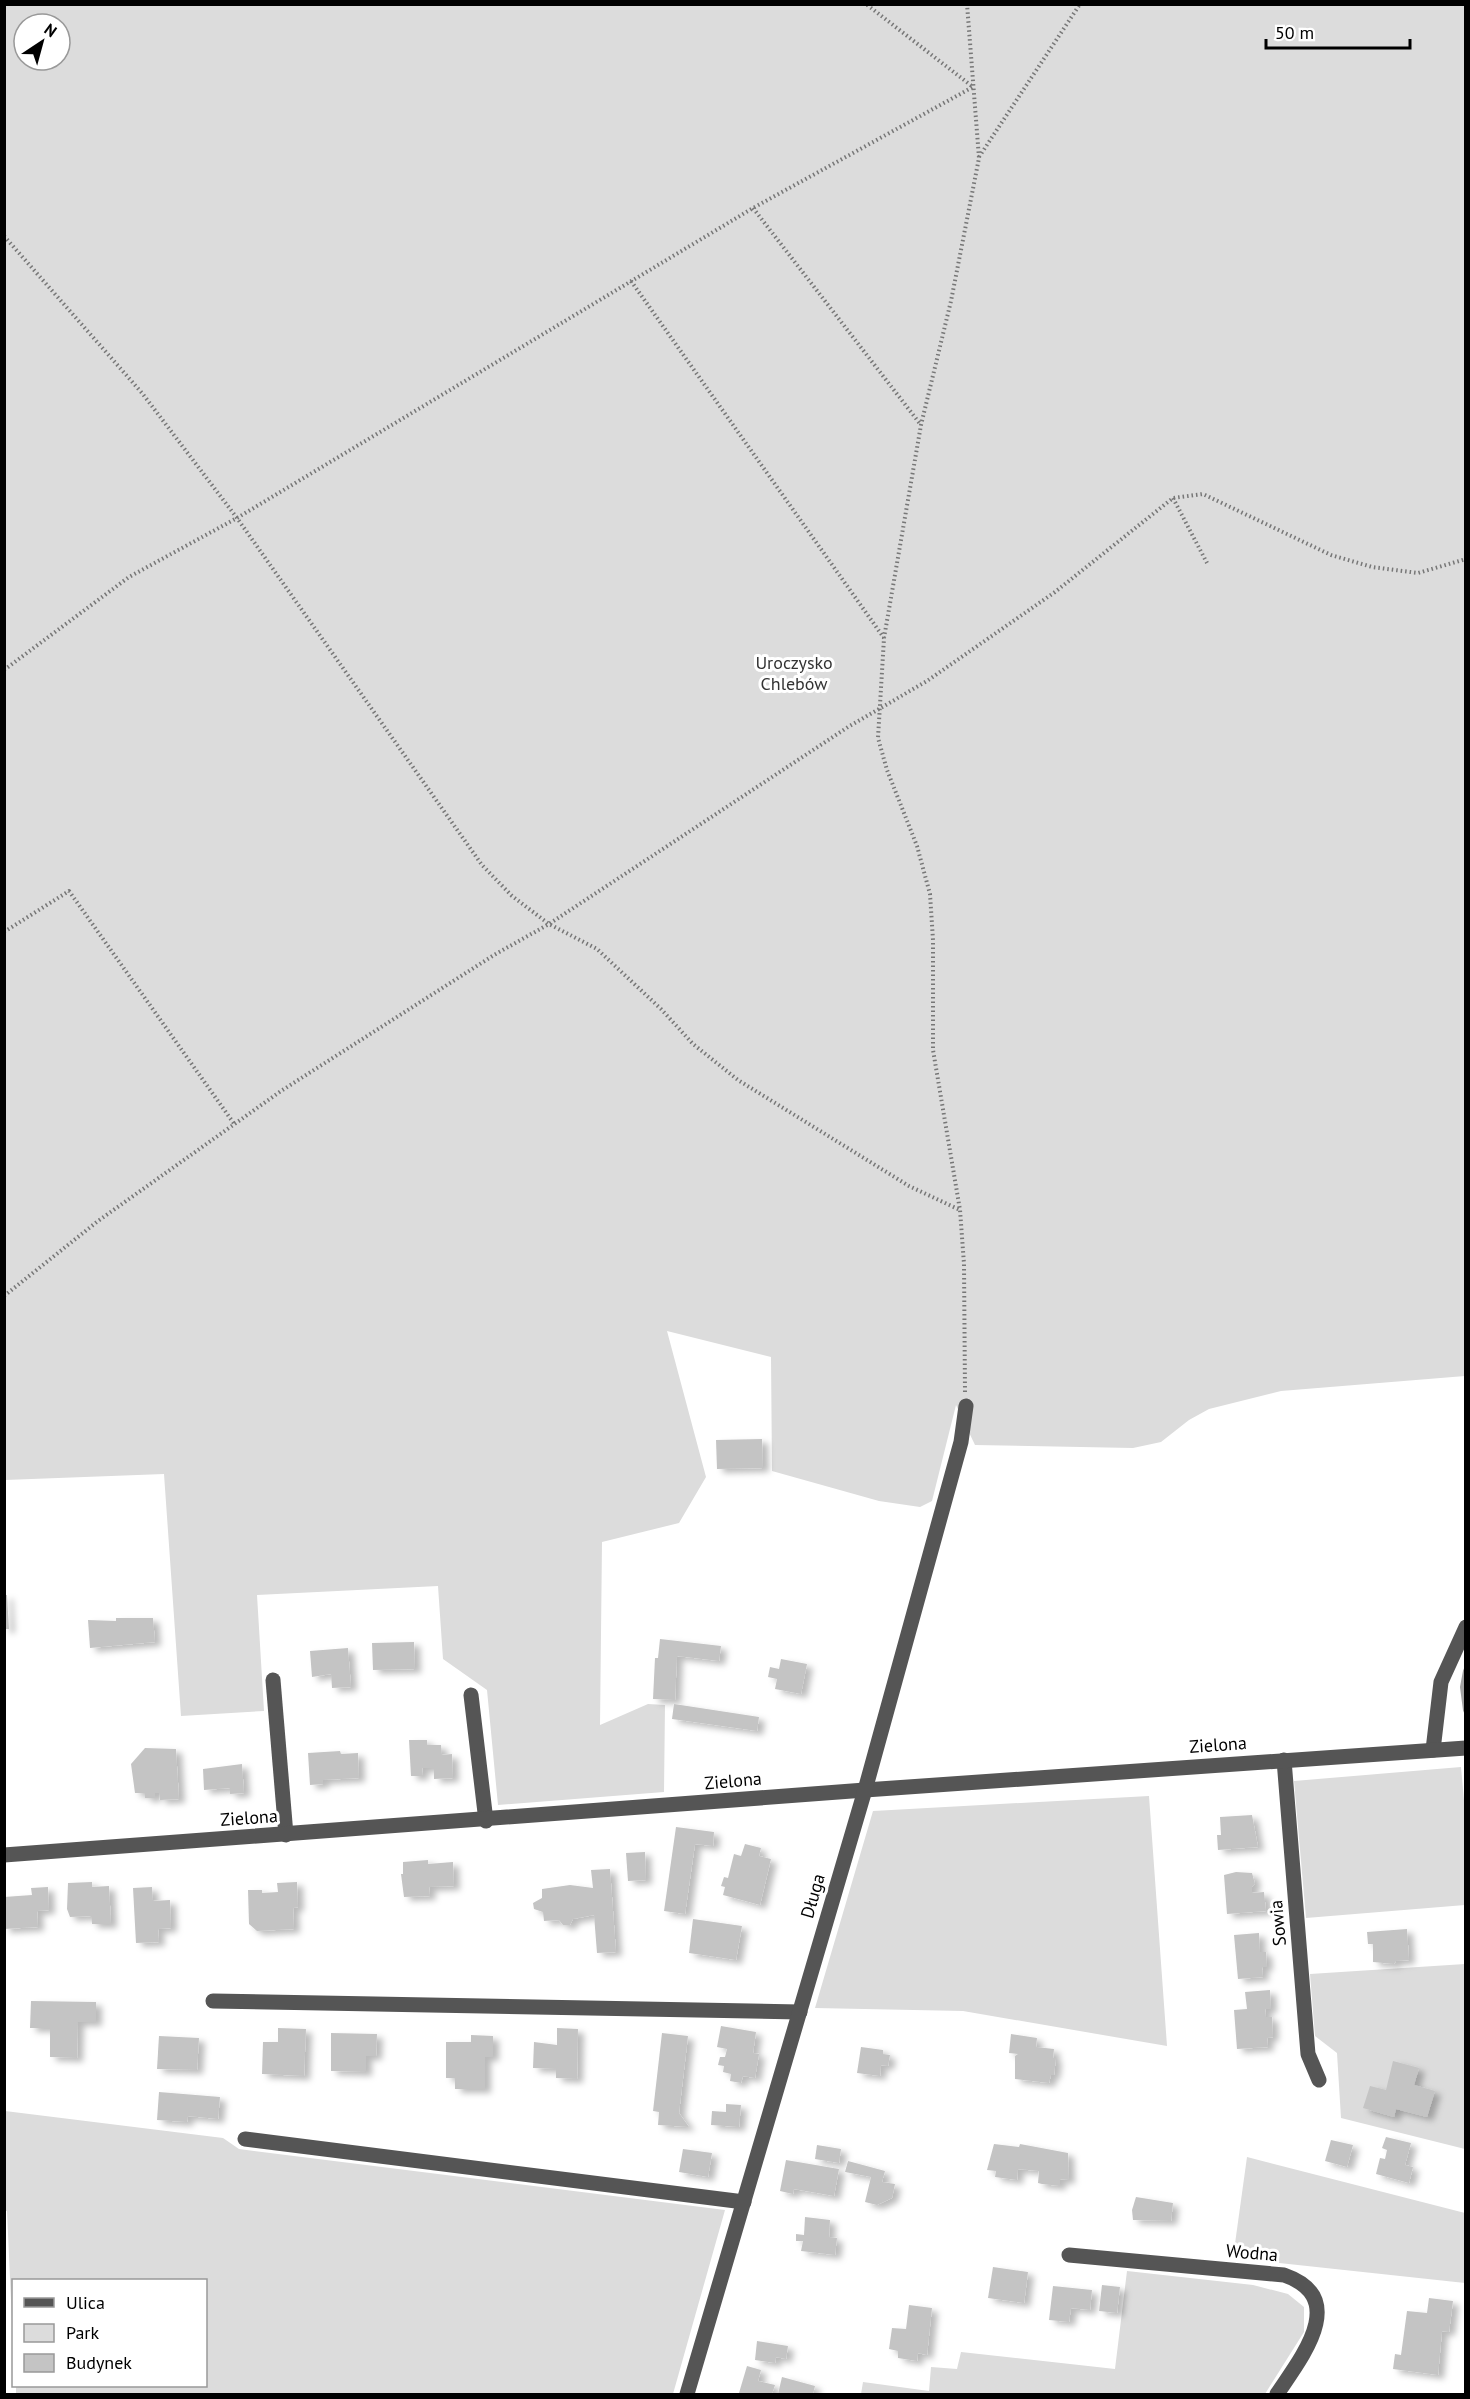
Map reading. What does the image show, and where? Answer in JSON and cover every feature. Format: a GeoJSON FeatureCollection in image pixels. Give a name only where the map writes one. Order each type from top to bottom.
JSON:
{"type":"FeatureCollection","features":[{"type":"Feature","properties":{"kind":"street","name":"Długa"},"geometry":{"type":"LineString","coordinates":[[687,2394],[865,1790],[961,1442],[966,1406]]}},
{"type":"Feature","properties":{"kind":"street"},"geometry":{"type":"LineString","coordinates":[[1433,1750],[1441,1682],[1466,1627]]}},
{"type":"Feature","properties":{"kind":"street"},"geometry":{"type":"LineString","coordinates":[[273,1680],[286,1835]]}},
{"type":"Feature","properties":{"kind":"street"},"geometry":{"type":"LineString","coordinates":[[471,1695],[486,1821]]}},
{"type":"Feature","properties":{"kind":"street","name":"Zielona"},"geometry":{"type":"LineString","coordinates":[[4,1855],[486,1821],[865,1790],[1466,1748]]}},
{"type":"Feature","properties":{"kind":"street","name":"Sowia"},"geometry":{"type":"LineString","coordinates":[[1284,1760],[1308,2054],[1319,2080]]}},
{"type":"Feature","properties":{"kind":"street"},"geometry":{"type":"LineString","coordinates":[[213,2001],[800,2012]]}},
{"type":"Feature","properties":{"kind":"street"},"geometry":{"type":"LineString","coordinates":[[245,2139],[744,2202]]}},
{"type":"Feature","properties":{"kind":"street","name":"Wodna"},"geometry":{"type":"LineString","coordinates":[[1069,2255],[1284,2275],[1295,2279],[1309,2289],[1315,2299],[1318,2306],[1316,2326],[1302,2357],[1277,2394]]}},
{"type":"Feature","properties":{"kind":"path"},"geometry":{"type":"LineString","coordinates":[[866,4],[973,87]]}},
{"type":"Feature","properties":{"kind":"path"},"geometry":{"type":"LineString","coordinates":[[966,1406],[964,1264],[960,1210],[933,1050],[933,940],[930,894],[918,846],[887,770],[878,738],[884,638],[921,425],[951,301],[979,158],[967,4]]}},
{"type":"Feature","properties":{"kind":"path"},"geometry":{"type":"LineString","coordinates":[[979,158],[1080,4]]}},
{"type":"Feature","properties":{"kind":"path"},"geometry":{"type":"LineString","coordinates":[[4,670],[129,577],[237,518],[753,207],[973,87]]}},
{"type":"Feature","properties":{"kind":"path"},"geometry":{"type":"LineString","coordinates":[[753,207],[921,425]]}},
{"type":"Feature","properties":{"kind":"path"},"geometry":{"type":"LineString","coordinates":[[4,236],[142,393],[237,518],[482,865],[512,896],[549,924],[597,949],[661,1009],[693,1044],[738,1080],[909,1186],[960,1210]]}},
{"type":"Feature","properties":{"kind":"path"},"geometry":{"type":"LineString","coordinates":[[631,281],[884,638]]}},
{"type":"Feature","properties":{"kind":"path"},"geometry":{"type":"LineString","coordinates":[[4,1296],[98,1221],[281,1091],[494,955],[549,924],[848,728],[927,681],[1055,592],[1173,498],[1203,494],[1332,555],[1372,567],[1418,573],[1466,559]]}},
{"type":"Feature","properties":{"kind":"path"},"geometry":{"type":"LineString","coordinates":[[1173,498],[1207,563]]}},
{"type":"Feature","properties":{"kind":"path"},"geometry":{"type":"LineString","coordinates":[[4,932],[69,891],[235,1125]]}},
{"type":"Feature","properties":{"kind":"green space","name":"Uroczysko Chlebów"},"geometry":{"type":"Polygon","coordinates":[[[4,5],[1465,5],[1465,1376],[1281,1391],[1209,1409],[1189,1420],[1161,1442],[1133,1448],[975,1445],[956,1405],[932,1501],[920,1507],[879,1501],[772,1471],[771,1357],[667,1331],[706,1477],[679,1523],[602,1542],[600,1725],[648,1704],[665,1705],[664,1792],[498,1805],[487,1690],[443,1659],[438,1586],[257,1595],[264,1711],[181,1716],[164,1474],[5,1480],[4,5]]]}},
{"type":"Feature","properties":{"kind":"green space"},"geometry":{"type":"Polygon","coordinates":[[[1461,1767],[1466,1823],[1465,1905],[1306,1918],[1294,1781],[1461,1767]]]}},
{"type":"Feature","properties":{"kind":"green space"},"geometry":{"type":"Polygon","coordinates":[[[1149,1796],[1167,2046],[963,2011],[815,2008],[873,1811],[1149,1796]]]}},
{"type":"Feature","properties":{"kind":"green space"},"geometry":{"type":"Polygon","coordinates":[[[1465,1964],[1465,2149],[1341,2118],[1337,2053],[1315,2036],[1310,1974],[1465,1964]]]}},
{"type":"Feature","properties":{"kind":"green space"},"geometry":{"type":"Polygon","coordinates":[[[5,2111],[223,2138],[239,2149],[725,2210],[673,2394],[16,2394],[16,2387],[207,2387],[207,2279],[12,2279],[12,2323],[7,2211],[4,2211],[5,2111]]]}},
{"type":"Feature","properties":{"kind":"green space"},"geometry":{"type":"Polygon","coordinates":[[[1247,2157],[1465,2213],[1465,2283],[1233,2258],[1247,2157]]]}},
{"type":"Feature","properties":{"kind":"green space"},"geometry":{"type":"Polygon","coordinates":[[[1127,2271],[1253,2285],[1288,2294],[1304,2307],[1304,2332],[1265,2394],[861,2394],[863,2382],[929,2391],[931,2367],[957,2369],[961,2352],[1115,2369],[1127,2271]]]}},
{"type":"Feature","properties":{"kind":"building"},"geometry":{"type":"Polygon","coordinates":[[[762,1439],[763,1468],[717,1469],[716,1440],[762,1439]]]}},
{"type":"Feature","properties":{"kind":"building"},"geometry":{"type":"Polygon","coordinates":[[[4,1595],[7,1595],[9,1629],[4,1629],[4,1595]]]}},
{"type":"Feature","properties":{"kind":"building"},"geometry":{"type":"Polygon","coordinates":[[[116,1618],[153,1618],[155,1642],[90,1648],[88,1620],[116,1621],[116,1618]]]}},
{"type":"Feature","properties":{"kind":"building"},"geometry":{"type":"Polygon","coordinates":[[[660,1639],[721,1646],[719,1661],[677,1656],[675,1700],[653,1699],[655,1658],[658,1658],[660,1639]]]}},
{"type":"Feature","properties":{"kind":"building"},"geometry":{"type":"Polygon","coordinates":[[[414,1642],[415,1669],[373,1670],[372,1643],[414,1642]]]}},
{"type":"Feature","properties":{"kind":"building"},"geometry":{"type":"Polygon","coordinates":[[[348,1648],[351,1687],[332,1688],[331,1674],[312,1677],[310,1651],[348,1648]]]}},
{"type":"Feature","properties":{"kind":"building"},"geometry":{"type":"Polygon","coordinates":[[[781,1659],[807,1664],[801,1694],[775,1689],[777,1679],[768,1677],[770,1667],[779,1669],[781,1659]]]}},
{"type":"Feature","properties":{"kind":"building"},"geometry":{"type":"Polygon","coordinates":[[[674,1704],[759,1717],[757,1731],[672,1719],[674,1704]]]}},
{"type":"Feature","properties":{"kind":"building"},"geometry":{"type":"Polygon","coordinates":[[[409,1740],[427,1740],[427,1745],[441,1745],[442,1755],[452,1754],[453,1778],[434,1779],[434,1768],[422,1768],[423,1776],[411,1776],[409,1740]]]}},
{"type":"Feature","properties":{"kind":"building"},"geometry":{"type":"Polygon","coordinates":[[[145,1748],[176,1749],[179,1799],[160,1800],[159,1793],[155,1793],[155,1798],[145,1798],[145,1793],[135,1793],[131,1764],[145,1748]]]}},
{"type":"Feature","properties":{"kind":"building"},"geometry":{"type":"Polygon","coordinates":[[[340,1751],[341,1754],[358,1753],[359,1778],[323,1780],[323,1784],[310,1785],[308,1753],[340,1751]]]}},
{"type":"Feature","properties":{"kind":"building"},"geometry":{"type":"Polygon","coordinates":[[[242,1764],[244,1793],[230,1794],[230,1788],[204,1790],[203,1769],[242,1764]]]}},
{"type":"Feature","properties":{"kind":"building"},"geometry":{"type":"Polygon","coordinates":[[[1252,1815],[1258,1847],[1218,1850],[1217,1835],[1221,1835],[1220,1817],[1252,1815]]]}},
{"type":"Feature","properties":{"kind":"building"},"geometry":{"type":"Polygon","coordinates":[[[676,1827],[714,1832],[713,1846],[695,1844],[685,1914],[664,1911],[676,1827]]]}},
{"type":"Feature","properties":{"kind":"building"},"geometry":{"type":"Polygon","coordinates":[[[745,1844],[761,1848],[759,1856],[771,1859],[760,1905],[723,1895],[725,1887],[721,1886],[724,1877],[728,1878],[734,1854],[741,1856],[745,1844]]]}},
{"type":"Feature","properties":{"kind":"building"},"geometry":{"type":"Polygon","coordinates":[[[645,1852],[646,1880],[628,1881],[626,1853],[645,1852]]]}},
{"type":"Feature","properties":{"kind":"building"},"geometry":{"type":"Polygon","coordinates":[[[428,1860],[428,1864],[453,1862],[454,1886],[429,1887],[430,1896],[404,1897],[401,1874],[403,1874],[403,1862],[428,1860]]]}},
{"type":"Feature","properties":{"kind":"building"},"geometry":{"type":"Polygon","coordinates":[[[610,1869],[616,1952],[597,1953],[594,1915],[573,1919],[570,1925],[563,1925],[559,1920],[544,1921],[543,1912],[534,1909],[533,1903],[542,1898],[542,1889],[570,1885],[593,1888],[591,1870],[610,1869]]]}},
{"type":"Feature","properties":{"kind":"building"},"geometry":{"type":"Polygon","coordinates":[[[1236,1872],[1252,1873],[1255,1884],[1252,1887],[1252,1893],[1264,1892],[1266,1911],[1227,1914],[1224,1875],[1236,1872]]]}},
{"type":"Feature","properties":{"kind":"building"},"geometry":{"type":"Polygon","coordinates":[[[92,1882],[92,1887],[109,1886],[111,1924],[92,1924],[91,1916],[70,1917],[67,1909],[68,1883],[92,1882]]]}},
{"type":"Feature","properties":{"kind":"building"},"geometry":{"type":"Polygon","coordinates":[[[297,1882],[298,1907],[293,1908],[294,1929],[257,1931],[249,1924],[248,1890],[262,1890],[262,1893],[278,1892],[277,1883],[297,1882]]]}},
{"type":"Feature","properties":{"kind":"building"},"geometry":{"type":"Polygon","coordinates":[[[48,1887],[49,1910],[37,1911],[38,1927],[4,1929],[4,1897],[32,1895],[31,1888],[48,1887]]]}},
{"type":"Feature","properties":{"kind":"building"},"geometry":{"type":"Polygon","coordinates":[[[152,1887],[153,1901],[170,1900],[171,1928],[158,1929],[159,1942],[136,1943],[133,1888],[152,1887]]]}},
{"type":"Feature","properties":{"kind":"building"},"geometry":{"type":"Polygon","coordinates":[[[693,1919],[742,1926],[736,1960],[689,1953],[693,1919]]]}},
{"type":"Feature","properties":{"kind":"building"},"geometry":{"type":"Polygon","coordinates":[[[1407,1929],[1409,1960],[1396,1961],[1394,1964],[1373,1962],[1373,1944],[1368,1944],[1367,1932],[1407,1929]]]}},
{"type":"Feature","properties":{"kind":"building"},"geometry":{"type":"Polygon","coordinates":[[[1259,1933],[1260,1952],[1266,1952],[1267,1967],[1262,1967],[1263,1977],[1238,1979],[1234,1935],[1259,1933]]]}},
{"type":"Feature","properties":{"kind":"building"},"geometry":{"type":"Polygon","coordinates":[[[1270,1990],[1271,2009],[1265,2009],[1266,2017],[1272,2017],[1273,2037],[1267,2038],[1268,2047],[1237,2049],[1234,2010],[1247,2009],[1245,1992],[1270,1990]]]}},
{"type":"Feature","properties":{"kind":"building"},"geometry":{"type":"Polygon","coordinates":[[[31,2001],[96,2002],[96,2022],[78,2022],[77,2058],[50,2057],[50,2028],[30,2028],[31,2001]]]}},
{"type":"Feature","properties":{"kind":"building"},"geometry":{"type":"Polygon","coordinates":[[[721,2026],[756,2032],[753,2053],[759,2054],[755,2078],[743,2076],[741,2083],[730,2081],[731,2074],[723,2072],[724,2066],[718,2065],[720,2057],[725,2057],[727,2049],[717,2047],[721,2026]]]}},
{"type":"Feature","properties":{"kind":"building"},"geometry":{"type":"Polygon","coordinates":[[[278,2028],[306,2029],[304,2076],[262,2074],[263,2042],[278,2042],[278,2028]]]}},
{"type":"Feature","properties":{"kind":"building"},"geometry":{"type":"Polygon","coordinates":[[[557,2028],[578,2029],[577,2079],[556,2078],[556,2069],[533,2068],[534,2042],[557,2045],[557,2028]]]}},
{"type":"Feature","properties":{"kind":"building"},"geometry":{"type":"Polygon","coordinates":[[[331,2033],[377,2034],[376,2056],[366,2056],[366,2072],[331,2071],[331,2033]]]}},
{"type":"Feature","properties":{"kind":"building"},"geometry":{"type":"Polygon","coordinates":[[[662,2033],[688,2036],[679,2113],[689,2127],[658,2125],[659,2112],[653,2111],[662,2033]]]}},
{"type":"Feature","properties":{"kind":"building"},"geometry":{"type":"Polygon","coordinates":[[[1011,2034],[1037,2038],[1036,2047],[1054,2049],[1053,2058],[1056,2058],[1054,2075],[1051,2075],[1049,2083],[1015,2079],[1015,2056],[1018,2054],[1009,2053],[1011,2034]]]}},
{"type":"Feature","properties":{"kind":"building"},"geometry":{"type":"Polygon","coordinates":[[[471,2035],[493,2036],[493,2057],[485,2057],[485,2089],[455,2089],[455,2078],[446,2078],[446,2042],[471,2042],[471,2035]]]}},
{"type":"Feature","properties":{"kind":"building"},"geometry":{"type":"Polygon","coordinates":[[[159,2036],[199,2038],[197,2070],[157,2069],[159,2036]]]}},
{"type":"Feature","properties":{"kind":"building"},"geometry":{"type":"Polygon","coordinates":[[[861,2047],[883,2050],[883,2054],[890,2055],[888,2066],[881,2065],[880,2076],[857,2073],[861,2047]]]}},
{"type":"Feature","properties":{"kind":"building"},"geometry":{"type":"Polygon","coordinates":[[[1393,2061],[1419,2068],[1414,2085],[1435,2091],[1427,2117],[1396,2109],[1394,2117],[1363,2108],[1370,2086],[1386,2090],[1393,2061]]]}},
{"type":"Feature","properties":{"kind":"building"},"geometry":{"type":"Polygon","coordinates":[[[159,2092],[220,2097],[218,2119],[188,2116],[187,2122],[157,2120],[159,2092]]]}},
{"type":"Feature","properties":{"kind":"building"},"geometry":{"type":"Polygon","coordinates":[[[726,2104],[741,2105],[739,2127],[711,2125],[712,2111],[726,2112],[726,2104]]]}},
{"type":"Feature","properties":{"kind":"building"},"geometry":{"type":"Polygon","coordinates":[[[1386,2137],[1411,2143],[1405,2165],[1413,2167],[1409,2183],[1376,2174],[1380,2158],[1385,2159],[1387,2150],[1382,2148],[1386,2137]]]}},
{"type":"Feature","properties":{"kind":"building"},"geometry":{"type":"Polygon","coordinates":[[[1331,2140],[1353,2145],[1347,2167],[1325,2161],[1331,2140]]]}},
{"type":"Feature","properties":{"kind":"building"},"geometry":{"type":"Polygon","coordinates":[[[994,2144],[1019,2147],[1020,2144],[1068,2153],[1069,2180],[1060,2179],[1060,2186],[1042,2184],[1038,2183],[1039,2171],[1018,2169],[1017,2180],[995,2177],[996,2171],[987,2170],[994,2144]]]}},
{"type":"Feature","properties":{"kind":"building"},"geometry":{"type":"Polygon","coordinates":[[[817,2145],[841,2149],[839,2163],[815,2159],[817,2145]]]}},
{"type":"Feature","properties":{"kind":"building"},"geometry":{"type":"Polygon","coordinates":[[[683,2149],[712,2153],[708,2177],[679,2172],[683,2149]]]}},
{"type":"Feature","properties":{"kind":"building"},"geometry":{"type":"Polygon","coordinates":[[[786,2160],[839,2169],[834,2196],[794,2189],[793,2194],[780,2191],[786,2160]]]}},
{"type":"Feature","properties":{"kind":"building"},"geometry":{"type":"Polygon","coordinates":[[[848,2161],[885,2171],[882,2182],[895,2184],[892,2198],[877,2205],[865,2202],[871,2177],[845,2172],[848,2161]]]}},
{"type":"Feature","properties":{"kind":"building"},"geometry":{"type":"Polygon","coordinates":[[[1136,2197],[1173,2203],[1171,2221],[1133,2220],[1132,2210],[1136,2197]]]}},
{"type":"Feature","properties":{"kind":"building"},"geometry":{"type":"Polygon","coordinates":[[[805,2217],[830,2220],[829,2237],[837,2238],[835,2255],[801,2251],[803,2241],[796,2241],[796,2234],[804,2235],[805,2217]]]}},
{"type":"Feature","properties":{"kind":"building"},"geometry":{"type":"Polygon","coordinates":[[[993,2267],[1028,2272],[1024,2303],[988,2298],[993,2267]]]}},
{"type":"Feature","properties":{"kind":"building"},"geometry":{"type":"Polygon","coordinates":[[[1102,2285],[1120,2287],[1117,2313],[1099,2311],[1102,2285]]]}},
{"type":"Feature","properties":{"kind":"building"},"geometry":{"type":"Polygon","coordinates":[[[1053,2286],[1092,2290],[1090,2310],[1071,2308],[1069,2322],[1049,2320],[1053,2286]]]}},
{"type":"Feature","properties":{"kind":"building"},"geometry":{"type":"Polygon","coordinates":[[[1429,2298],[1453,2301],[1449,2332],[1442,2331],[1438,2375],[1393,2369],[1395,2354],[1401,2355],[1407,2311],[1427,2313],[1429,2298]]]}},
{"type":"Feature","properties":{"kind":"building"},"geometry":{"type":"Polygon","coordinates":[[[909,2305],[932,2308],[927,2355],[918,2353],[917,2361],[898,2358],[898,2351],[889,2349],[892,2328],[906,2329],[909,2305]]]}},
{"type":"Feature","properties":{"kind":"building"},"geometry":{"type":"Polygon","coordinates":[[[757,2341],[788,2346],[786,2359],[776,2357],[775,2363],[755,2360],[757,2341]]]}},
{"type":"Feature","properties":{"kind":"building"},"geometry":{"type":"Polygon","coordinates":[[[747,2366],[761,2370],[758,2381],[775,2385],[772,2394],[739,2393],[747,2366]]]}},
{"type":"Feature","properties":{"kind":"building"},"geometry":{"type":"Polygon","coordinates":[[[782,2377],[815,2386],[813,2394],[778,2394],[782,2377]]]}},
{"type":"Feature","properties":{"kind":"waterway"},"geometry":{"type":"LineString","coordinates":[[1466,1671],[1463,1687],[1466,1710]]}}]}
